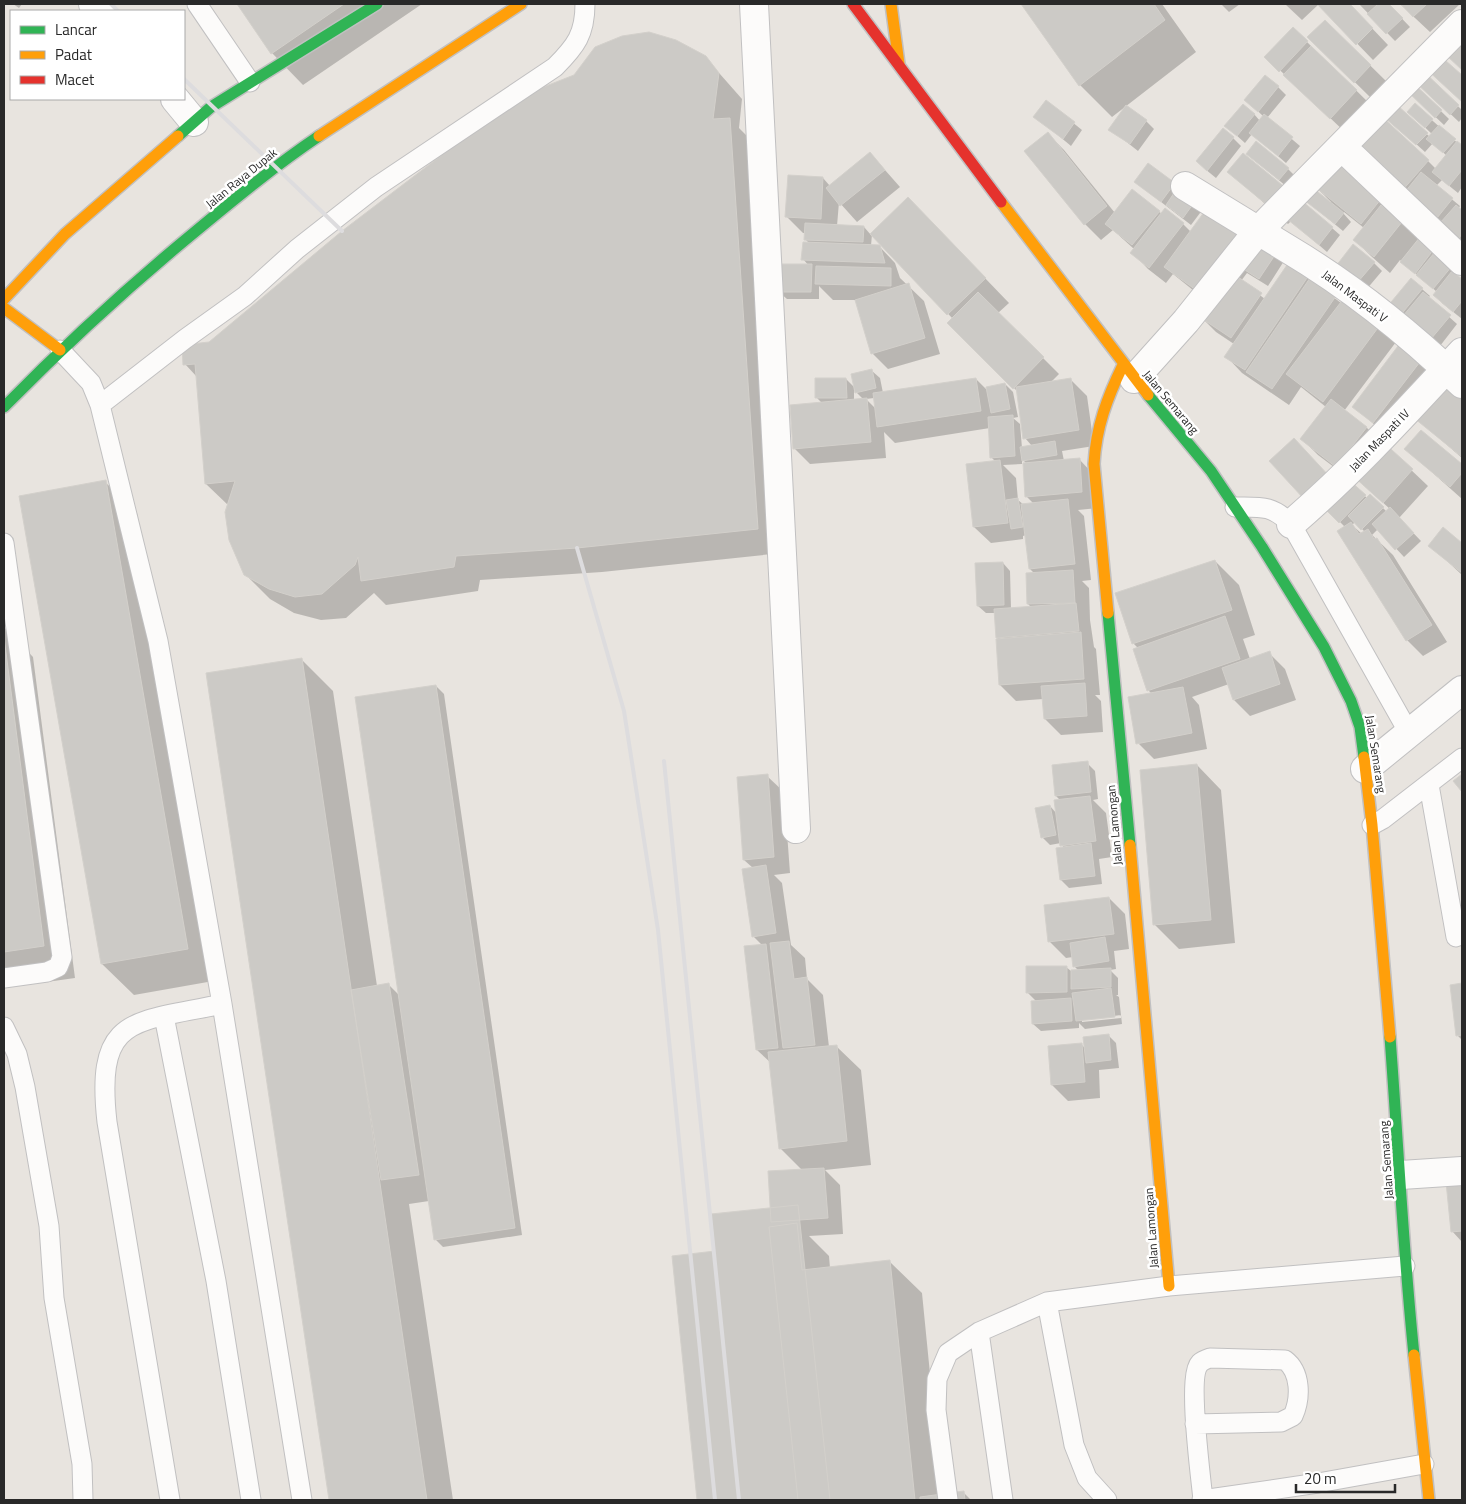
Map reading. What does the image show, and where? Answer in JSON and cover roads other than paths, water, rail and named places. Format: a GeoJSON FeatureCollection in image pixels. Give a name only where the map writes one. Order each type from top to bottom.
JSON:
{"type":"FeatureCollection","features":[{"type":"Feature","properties":{"kind":"street"},"geometry":{"type":"LineString","coordinates":[[4,300],[64,234],[211,107],[378,4]]}},
{"type":"Feature","properties":{"kind":"street","name":"Jalan Raya Dupak"},"geometry":{"type":"LineString","coordinates":[[4,407],[60,350],[132,284],[274,166],[521,4]]}},
{"type":"Feature","properties":{"kind":"street"},"geometry":{"type":"LineString","coordinates":[[754,4],[796,829]]}},
{"type":"Feature","properties":{"kind":"street","name":"Jalan Semarang"},"geometry":{"type":"LineString","coordinates":[[853,4],[1128,372],[1211,471],[1341,676],[1360,727],[1372,825],[1401,1175],[1405,1266],[1429,1500]]}},
{"type":"Feature","properties":{"kind":"street","name":"Jalan Semarang"},"geometry":{"type":"LineString","coordinates":[[891,4],[899,66]]}},
{"type":"Feature","properties":{"kind":"street"},"geometry":{"type":"LineString","coordinates":[[1128,372],[1186,321],[1257,232],[1462,24]]}},
{"type":"Feature","properties":{"kind":"street"},"geometry":{"type":"LineString","coordinates":[[176,100],[194,122]]}},
{"type":"Feature","properties":{"kind":"street"},"geometry":{"type":"LineString","coordinates":[[1342,147],[1462,261]]}},
{"type":"Feature","properties":{"kind":"street","name":"Jalan Maspati V"},"geometry":{"type":"LineString","coordinates":[[1185,186],[1257,232],[1289,249],[1457,368]]}},
{"type":"Feature","properties":{"kind":"street"},"geometry":{"type":"LineString","coordinates":[[4,308],[60,350]]}},
{"type":"Feature","properties":{"kind":"street","name":"Jalan Maspati IV"},"geometry":{"type":"LineString","coordinates":[[1292,524],[1335,486],[1457,368]]}},
{"type":"Feature","properties":{"kind":"street","name":"Jalan Lamongan"},"geometry":{"type":"LineString","coordinates":[[1128,372],[1100,414],[1095,436],[1094,464],[1160,1163],[1169,1286]]}},
{"type":"Feature","properties":{"kind":"street"},"geometry":{"type":"LineString","coordinates":[[1365,769],[1462,690]]}},
{"type":"Feature","properties":{"kind":"street"},"geometry":{"type":"LineString","coordinates":[[1401,1175],[1462,1171]]}},
{"type":"Feature","properties":{"kind":"lane"},"geometry":{"type":"LineString","coordinates":[[197,4],[250,82]]}},
{"type":"Feature","properties":{"kind":"lane"},"geometry":{"type":"LineString","coordinates":[[100,405],[185,339],[245,296],[304,243],[376,187],[555,67],[579,40],[585,22],[585,4]]}},
{"type":"Feature","properties":{"kind":"lane"},"geometry":{"type":"LineString","coordinates":[[60,350],[91,383],[100,405],[158,641],[222,1004],[302,1500]]}},
{"type":"Feature","properties":{"kind":"lane"},"geometry":{"type":"LineString","coordinates":[[1235,507],[1265,507],[1280,513],[1292,524],[1409,733]]}},
{"type":"Feature","properties":{"kind":"lane"},"geometry":{"type":"LineString","coordinates":[[4,548],[9,594],[62,957],[58,967],[46,972],[4,978]]}},
{"type":"Feature","properties":{"kind":"lane"},"geometry":{"type":"LineString","coordinates":[[1372,825],[1429,785],[1462,758]]}},
{"type":"Feature","properties":{"kind":"lane"},"geometry":{"type":"LineString","coordinates":[[1429,785],[1456,937]]}},
{"type":"Feature","properties":{"kind":"lane"},"geometry":{"type":"LineString","coordinates":[[170,1500],[107,1122],[104,1078],[109,1052],[114,1041],[124,1030],[164,1016],[222,1004]]}},
{"type":"Feature","properties":{"kind":"lane"},"geometry":{"type":"LineString","coordinates":[[164,1016],[216,1281],[251,1500]]}},
{"type":"Feature","properties":{"kind":"lane"},"geometry":{"type":"LineString","coordinates":[[4,1027],[17,1054],[25,1087],[47,1217],[54,1298],[82,1464],[83,1500]]}},
{"type":"Feature","properties":{"kind":"lane"},"geometry":{"type":"LineString","coordinates":[[948,1500],[936,1410],[937,1379],[948,1353],[979,1332],[1047,1302],[1169,1286],[1405,1266]]}},
{"type":"Feature","properties":{"kind":"lane"},"geometry":{"type":"LineString","coordinates":[[1047,1302],[1074,1445],[1086,1478],[1107,1500]]}},
{"type":"Feature","properties":{"kind":"lane"},"geometry":{"type":"LineString","coordinates":[[979,1332],[1003,1500]]}},
{"type":"Feature","properties":{"kind":"lane"},"geometry":{"type":"LineString","coordinates":[[1195,1424],[1281,1422],[1293,1416],[1299,1404],[1296,1376],[1293,1366],[1285,1360],[1210,1358],[1199,1363],[1195,1375],[1195,1424],[1203,1500],[1318,1484],[1424,1464]]}},
{"type":"Feature","properties":{"kind":"railway"},"geometry":{"type":"LineString","coordinates":[[111,4],[117,10]]}},
{"type":"Feature","properties":{"kind":"railway"},"geometry":{"type":"LineString","coordinates":[[185,80],[342,231]]}},
{"type":"Feature","properties":{"kind":"railway"},"geometry":{"type":"LineString","coordinates":[[577,548],[624,711],[658,930],[715,1500]]}},
{"type":"Feature","properties":{"kind":"railway"},"geometry":{"type":"LineString","coordinates":[[664,761],[739,1500]]}}]}
